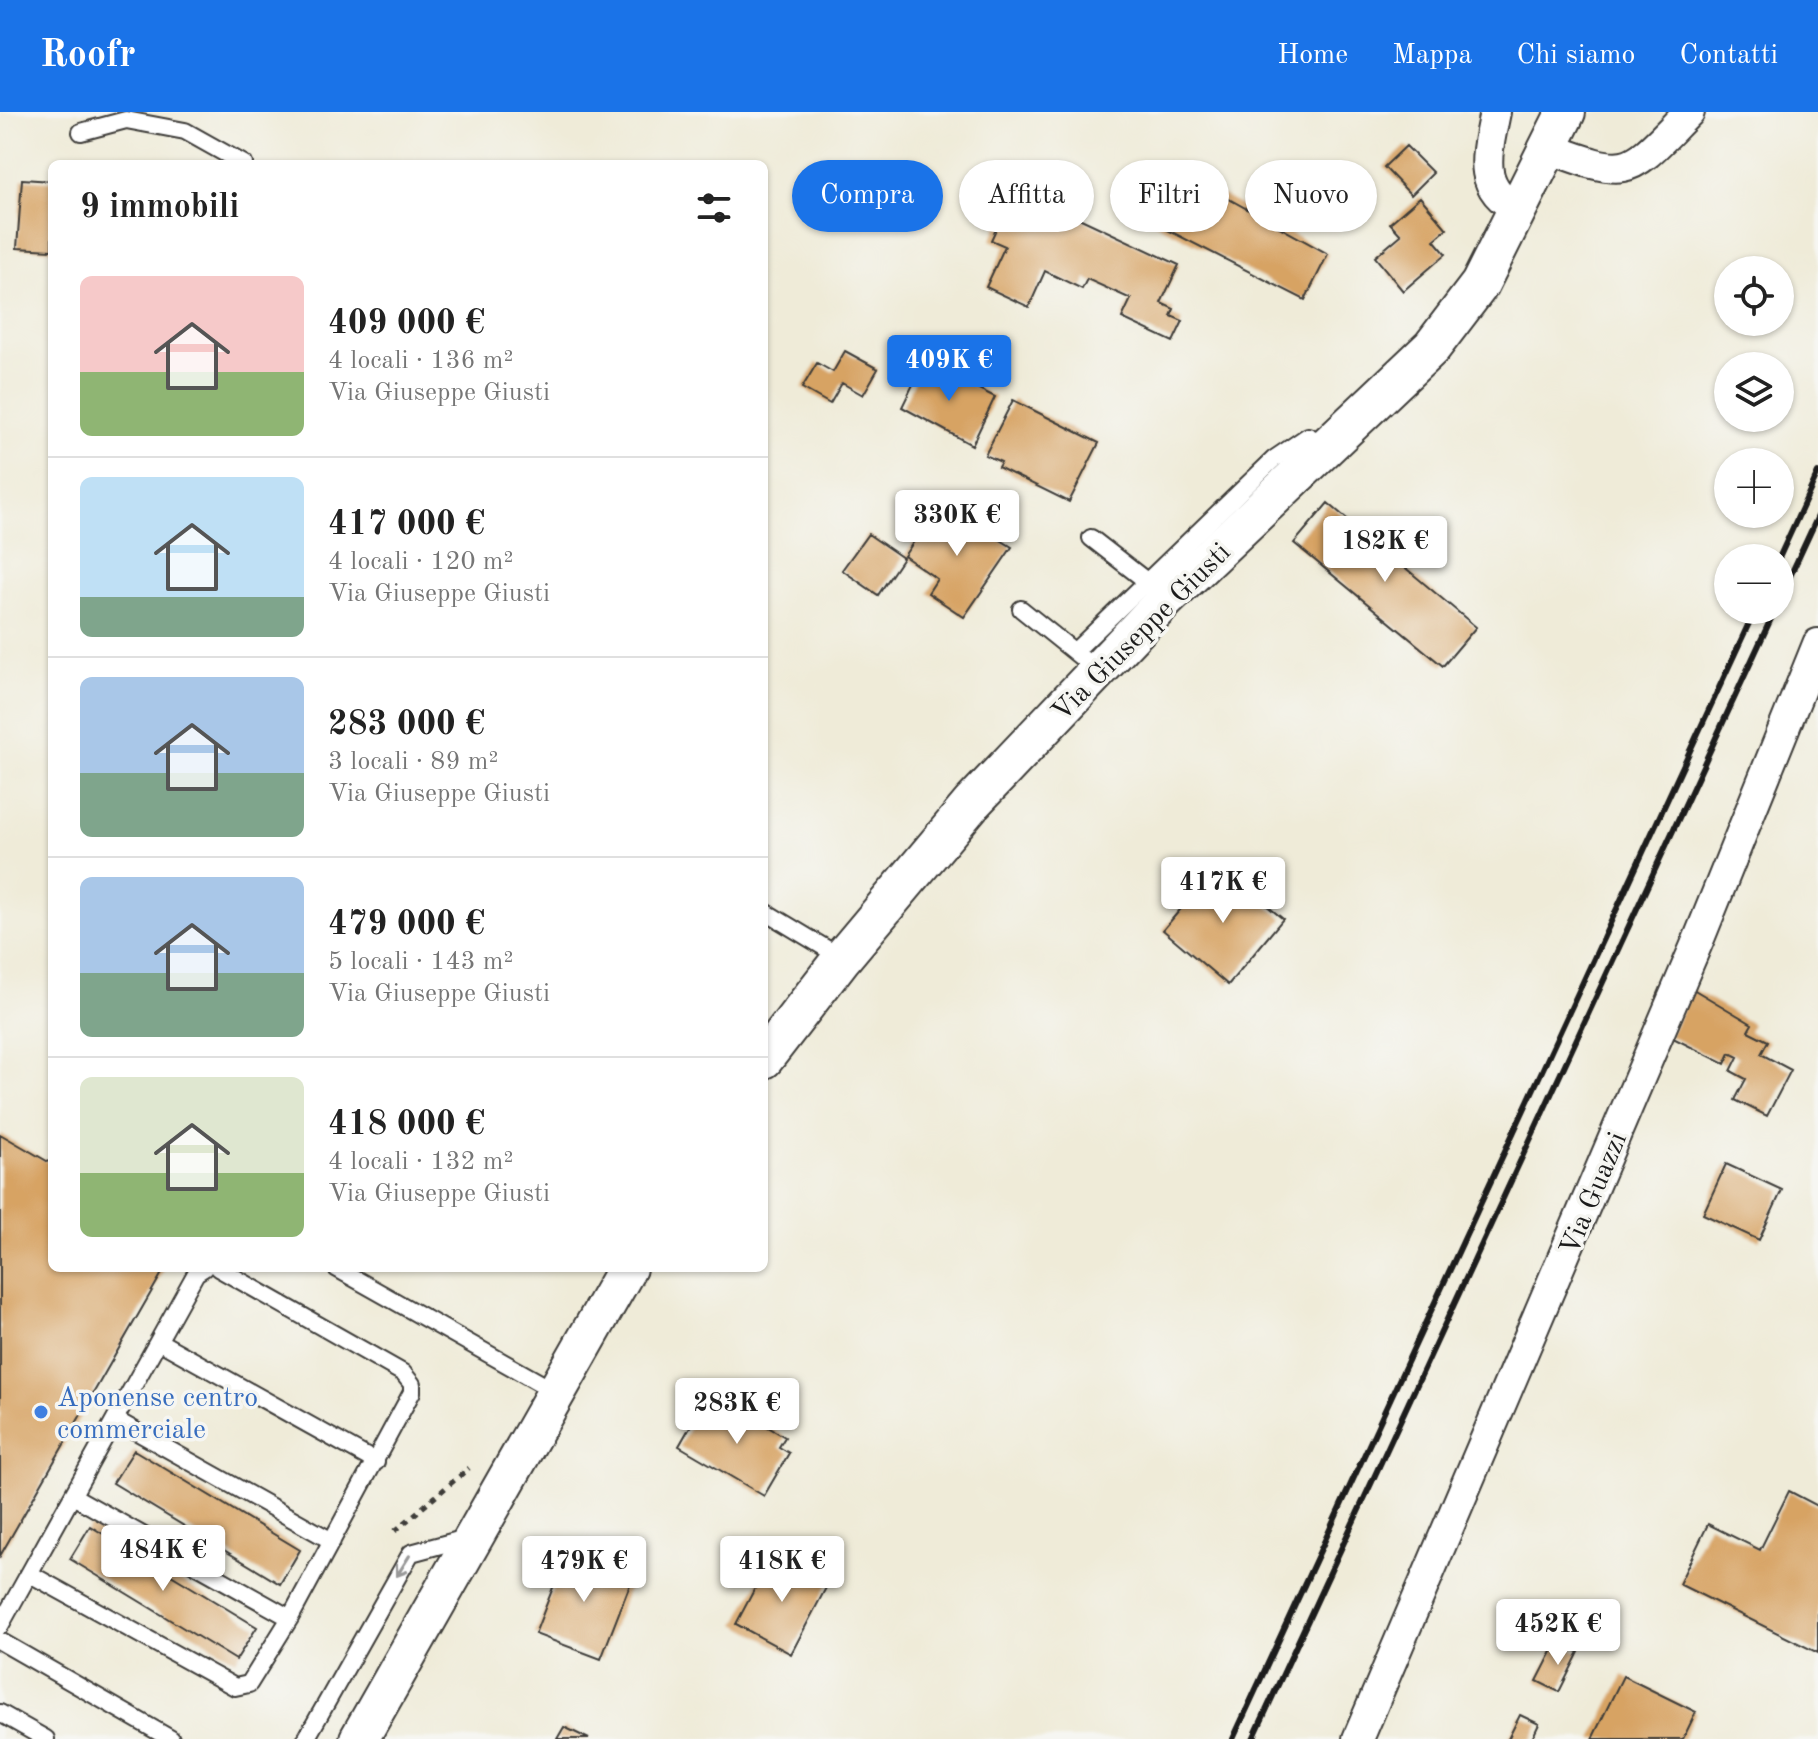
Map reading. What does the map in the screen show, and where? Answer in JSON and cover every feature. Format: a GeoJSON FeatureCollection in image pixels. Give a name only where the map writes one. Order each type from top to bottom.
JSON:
{"type":"FeatureCollection","features":[{"type":"Feature","properties":{"kind":"street"},"geometry":{"type":"LineString","coordinates":[[1495,112],[1486,175],[1499,200],[1519,209]]}},
{"type":"Feature","properties":{"kind":"street","name":"Via Giuseppe Giusti"},"geometry":{"type":"LineString","coordinates":[[768,1054],[842,958],[1086,662],[1156,590],[1330,447],[1432,347],[1480,284],[1566,112]]}},
{"type":"Feature","properties":{"kind":"street"},"geometry":{"type":"LineString","coordinates":[[1549,148],[1602,168],[1636,165],[1689,112]]}},
{"type":"Feature","properties":{"kind":"street","name":"Via Guazzi"},"geometry":{"type":"LineString","coordinates":[[1358,1739],[1694,951],[1818,644]]}},
{"type":"Feature","properties":{"kind":"street"},"geometry":{"type":"LineString","coordinates":[[359,1739],[625,1272]]}},
{"type":"Feature","properties":{"kind":"lane"},"geometry":{"type":"LineString","coordinates":[[81,132],[126,120],[185,131],[237,160]]}},
{"type":"Feature","properties":{"kind":"lane"},"geometry":{"type":"LineString","coordinates":[[1091,538],[1156,590]]}},
{"type":"Feature","properties":{"kind":"lane"},"geometry":{"type":"LineString","coordinates":[[1021,609],[1086,662]]}},
{"type":"Feature","properties":{"kind":"lane"},"geometry":{"type":"LineString","coordinates":[[768,913],[842,958]]}},
{"type":"Feature","properties":{"kind":"lane"},"geometry":{"type":"LineString","coordinates":[[0,1626],[198,1272]]}},
{"type":"Feature","properties":{"kind":"lane"},"geometry":{"type":"LineString","coordinates":[[30,1574],[235,1687],[249,1684],[290,1618],[412,1392],[409,1380],[225,1272]]}},
{"type":"Feature","properties":{"kind":"lane"},"geometry":{"type":"LineString","coordinates":[[343,1272],[556,1392]]}},
{"type":"Feature","properties":{"kind":"lane"},"geometry":{"type":"LineString","coordinates":[[160,1342],[376,1462]]}},
{"type":"Feature","properties":{"kind":"lane"},"geometry":{"type":"LineString","coordinates":[[116,1420],[332,1541]]}},
{"type":"Feature","properties":{"kind":"lane"},"geometry":{"type":"LineString","coordinates":[[73,1496],[290,1618]]}},
{"type":"Feature","properties":{"kind":"lane"},"geometry":{"type":"LineString","coordinates":[[306,1739],[411,1553],[472,1537]]}},
{"type":"Feature","properties":{"kind":"lane"},"geometry":{"type":"LineString","coordinates":[[0,1641],[171,1739]]}},
{"type":"Feature","properties":{"kind":"lane"},"geometry":{"type":"LineString","coordinates":[[0,1713],[46,1739]]}},
{"type":"Feature","properties":{"kind":"building"},"geometry":{"type":"Polygon","coordinates":[[[1406,146],[1433,173],[1411,195],[1384,167],[1406,146]]]}},
{"type":"Feature","properties":{"kind":"building"},"geometry":{"type":"Polygon","coordinates":[[[22,179],[48,181],[48,250],[17,248],[22,179]]]}},
{"type":"Feature","properties":{"kind":"building"},"geometry":{"type":"Polygon","coordinates":[[[1420,197],[1447,229],[1434,240],[1446,254],[1403,291],[1375,257],[1401,235],[1390,223],[1420,197]]]}},
{"type":"Feature","properties":{"kind":"building"},"geometry":{"type":"Polygon","coordinates":[[[1229,199],[1245,208],[1245,232],[1288,232],[1328,254],[1305,300],[1172,232],[1229,232],[1229,199]]]}},
{"type":"Feature","properties":{"kind":"building"},"geometry":{"type":"Polygon","coordinates":[[[1094,225],[1179,265],[1161,303],[1174,309],[1171,316],[1183,321],[1173,342],[1122,318],[1131,299],[1087,279],[1082,289],[1045,271],[1029,307],[986,287],[1005,246],[991,240],[995,232],[1094,232],[1094,225]]]}},
{"type":"Feature","properties":{"kind":"building"},"geometry":{"type":"Polygon","coordinates":[[[845,351],[878,369],[863,395],[842,383],[830,404],[802,388],[817,363],[833,372],[845,351]]]}},
{"type":"Feature","properties":{"kind":"building"},"geometry":{"type":"Polygon","coordinates":[[[924,362],[995,397],[972,445],[902,407],[924,362]]]}},
{"type":"Feature","properties":{"kind":"building"},"geometry":{"type":"Polygon","coordinates":[[[1013,400],[1099,443],[1069,502],[998,467],[1001,462],[985,455],[1013,400]]]}},
{"type":"Feature","properties":{"kind":"building"},"geometry":{"type":"Polygon","coordinates":[[[940,503],[1012,547],[964,617],[928,593],[937,579],[904,556],[940,503]]]}},
{"type":"Feature","properties":{"kind":"building"},"geometry":{"type":"Polygon","coordinates":[[[1328,503],[1476,627],[1443,666],[1294,543],[1328,503]]]}},
{"type":"Feature","properties":{"kind":"building"},"geometry":{"type":"Polygon","coordinates":[[[868,534],[903,558],[878,595],[842,570],[868,534]]]}},
{"type":"Feature","properties":{"kind":"building"},"geometry":{"type":"Polygon","coordinates":[[[1218,865],[1283,919],[1228,985],[1163,930],[1218,865]]]}},
{"type":"Feature","properties":{"kind":"building"},"geometry":{"type":"Polygon","coordinates":[[[1693,989],[1752,1024],[1748,1031],[1768,1041],[1761,1054],[1791,1070],[1767,1116],[1735,1100],[1746,1079],[1731,1071],[1738,1057],[1730,1053],[1725,1064],[1669,1036],[1693,989]]]}},
{"type":"Feature","properties":{"kind":"building","name":"Aponense centro commerciale"},"geometry":{"type":"Polygon","coordinates":[[[0,1134],[48,1162],[48,1272],[163,1272],[0,1556],[0,1134]]]}},
{"type":"Feature","properties":{"kind":"building"},"geometry":{"type":"Polygon","coordinates":[[[1726,1164],[1782,1190],[1759,1240],[1703,1214],[1726,1164]]]}},
{"type":"Feature","properties":{"kind":"building"},"geometry":{"type":"Polygon","coordinates":[[[719,1398],[785,1437],[779,1447],[789,1453],[764,1496],[679,1446],[695,1418],[704,1423],[719,1398]]]}},
{"type":"Feature","properties":{"kind":"building"},"geometry":{"type":"Polygon","coordinates":[[[134,1450],[300,1550],[280,1584],[113,1483],[134,1450]]]}},
{"type":"Feature","properties":{"kind":"building"},"geometry":{"type":"Polygon","coordinates":[[[1789,1491],[1818,1506],[1818,1653],[1679,1584],[1708,1524],[1760,1550],[1789,1491]]]}},
{"type":"Feature","properties":{"kind":"building"},"geometry":{"type":"Polygon","coordinates":[[[90,1526],[257,1627],[236,1660],[70,1559],[90,1526]]]}},
{"type":"Feature","properties":{"kind":"building"},"geometry":{"type":"Polygon","coordinates":[[[568,1549],[634,1574],[601,1659],[535,1634],[568,1549]]]}},
{"type":"Feature","properties":{"kind":"building"},"geometry":{"type":"Polygon","coordinates":[[[773,1554],[828,1584],[791,1654],[736,1624],[773,1554]]]}},
{"type":"Feature","properties":{"kind":"building"},"geometry":{"type":"Polygon","coordinates":[[[1557,1642],[1579,1652],[1559,1692],[1537,1681],[1557,1642]]]}},
{"type":"Feature","properties":{"kind":"building"},"geometry":{"type":"Polygon","coordinates":[[[1623,1676],[1696,1712],[1683,1739],[1592,1739],[1623,1676]]]}},
{"type":"Feature","properties":{"kind":"building"},"geometry":{"type":"Polygon","coordinates":[[[1520,1715],[1539,1724],[1532,1739],[1508,1739],[1520,1715]]]}},
{"type":"Feature","properties":{"kind":"building"},"geometry":{"type":"Polygon","coordinates":[[[564,1727],[589,1739],[557,1739],[564,1727]]]}},
{"type":"Feature","properties":{"kind":"railway"},"geometry":{"type":"LineString","coordinates":[[1785,544],[1818,473]]}},
{"type":"Feature","properties":{"kind":"railway"},"geometry":{"type":"LineString","coordinates":[[1794,568],[1818,516]]}},
{"type":"Feature","properties":{"kind":"railway"},"geometry":{"type":"LineString","coordinates":[[1233,1739],[1749,624]]}},
{"type":"Feature","properties":{"kind":"railway"},"geometry":{"type":"LineString","coordinates":[[1253,1739],[1769,624]]}},
{"type":"Feature","properties":{"kind":"place","name":"Aponense centro commerciale"},"geometry":{"type":"Point","coordinates":[41,1412]}}]}
